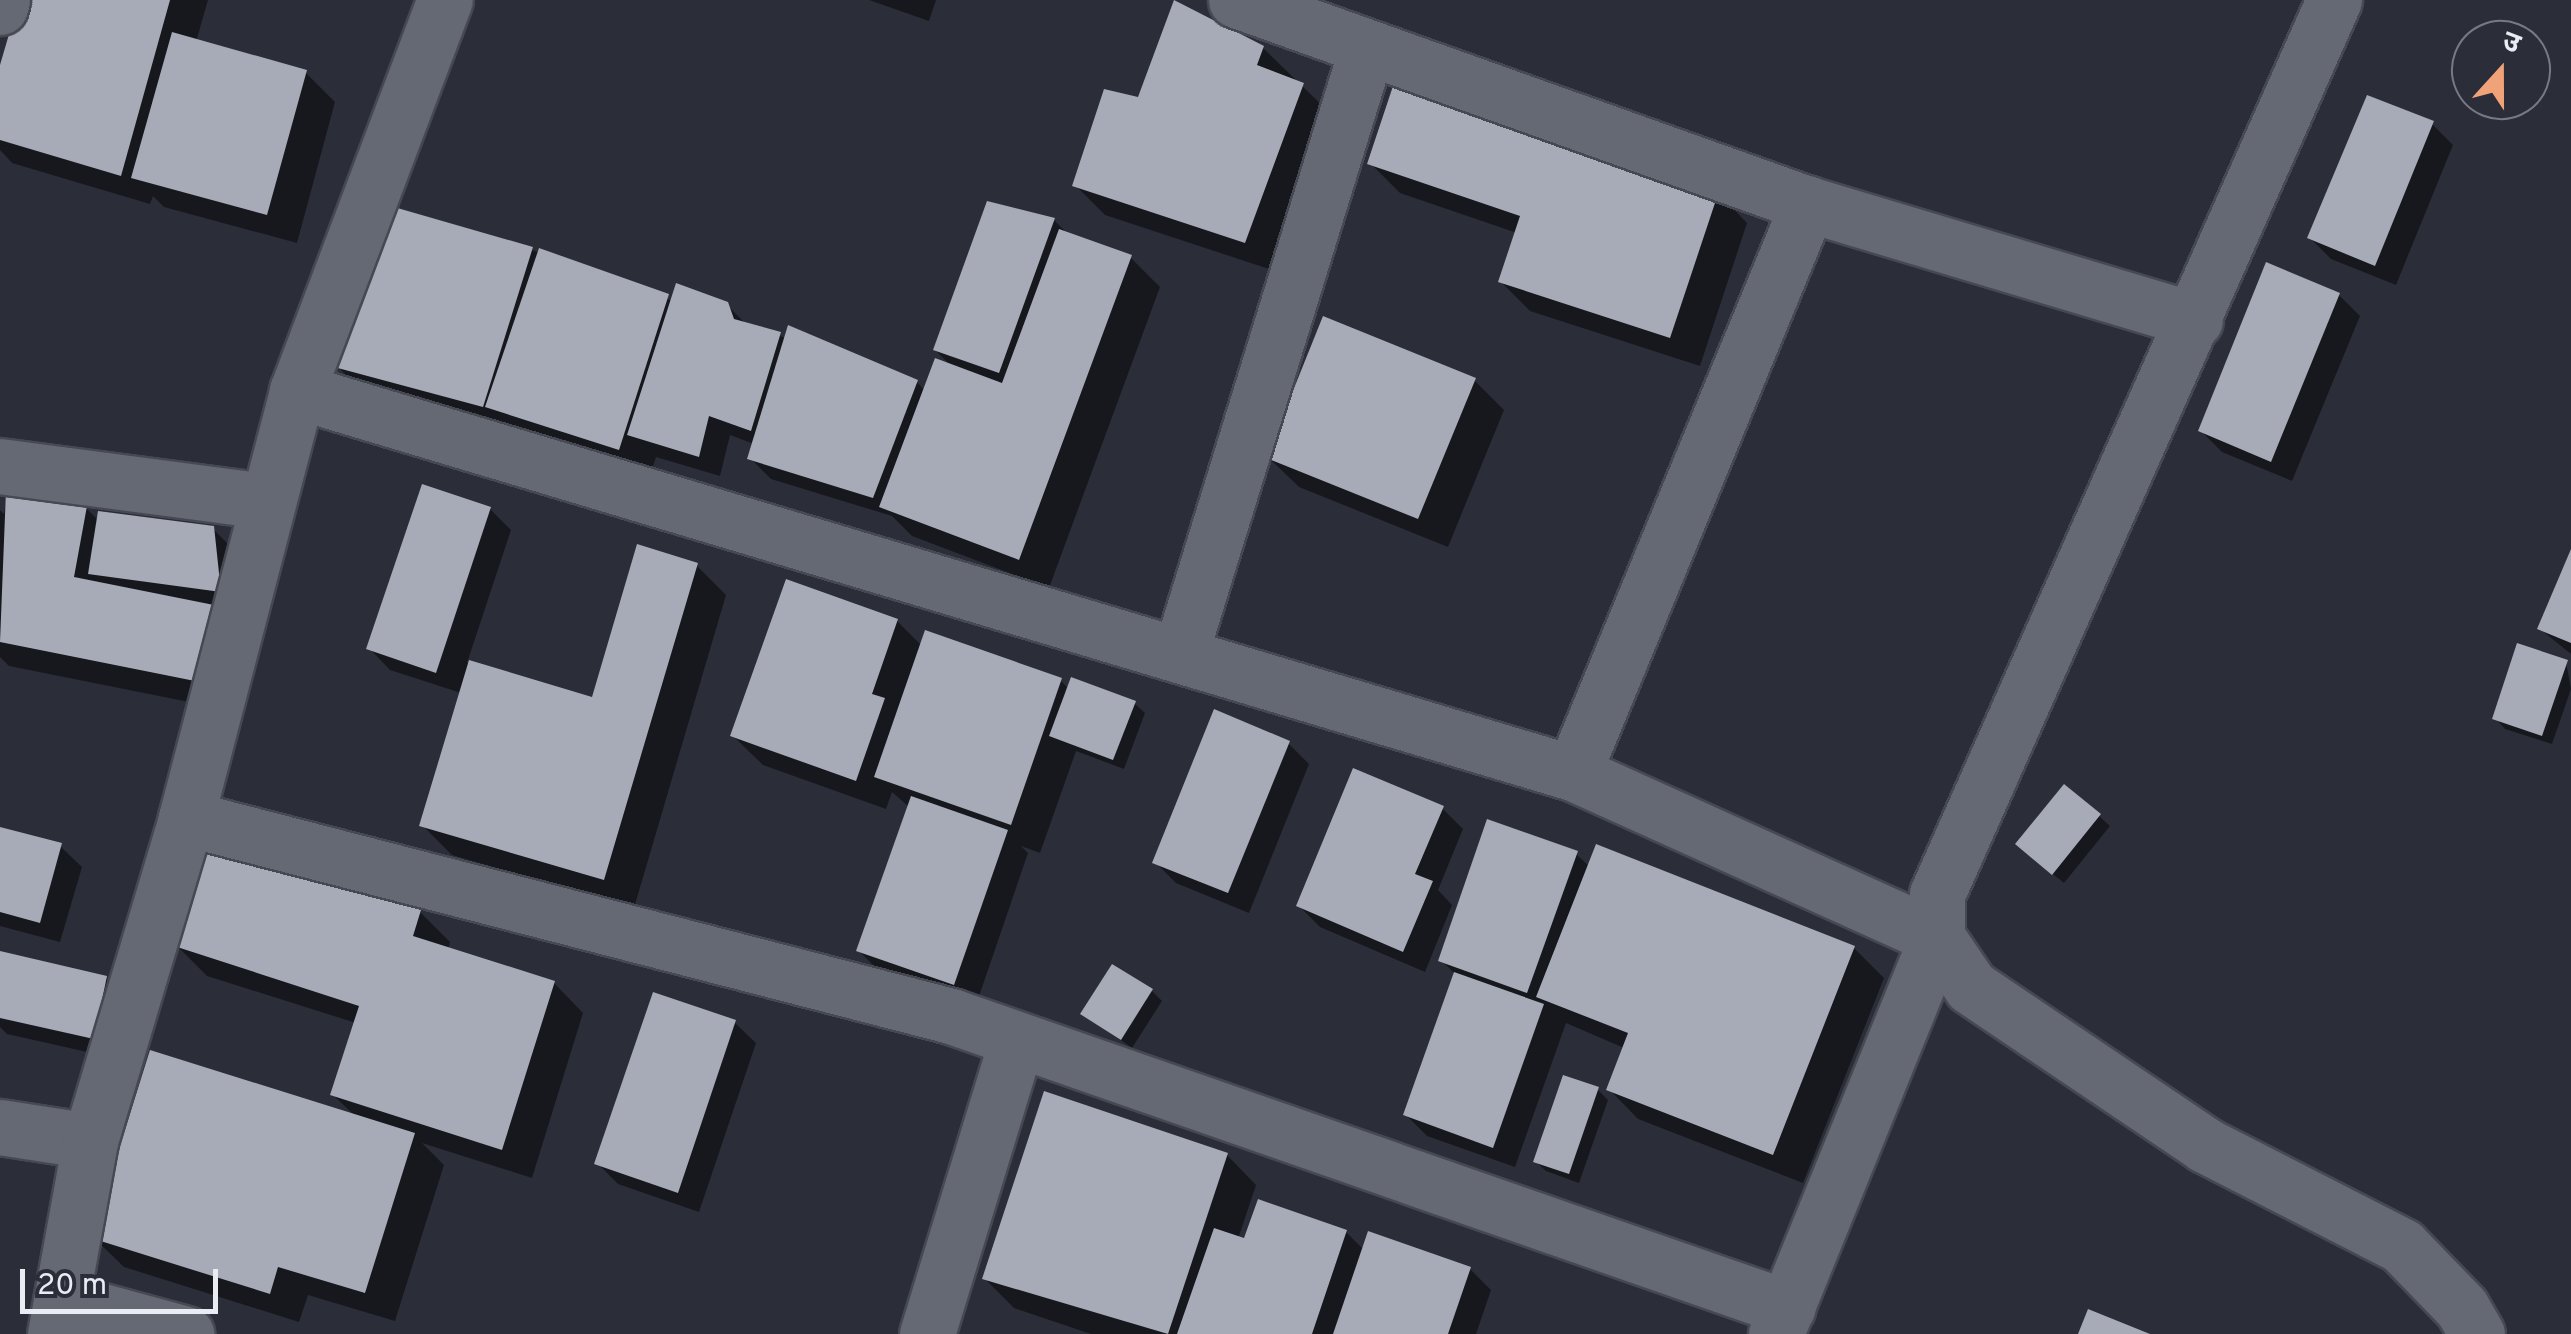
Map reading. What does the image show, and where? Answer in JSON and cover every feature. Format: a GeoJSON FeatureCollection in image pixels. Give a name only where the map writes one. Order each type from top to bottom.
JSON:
{"type":"FeatureCollection","features":[{"type":"Feature","properties":{"kind":"street"},"geometry":{"type":"LineString","coordinates":[[0,8],[2,0]]}},
{"type":"Feature","properties":{"kind":"street"},"geometry":{"type":"LineString","coordinates":[[186,1334],[58,1317],[90,1141],[186,818],[296,391],[445,0]]}},
{"type":"Feature","properties":{"kind":"street"},"geometry":{"type":"LineString","coordinates":[[1236,0],[1366,51],[1808,204],[2196,320]]}},
{"type":"Feature","properties":{"kind":"street"},"geometry":{"type":"LineString","coordinates":[[186,818],[951,1016],[1782,1321],[1938,937],[1937,894],[2196,320],[2334,0]]}},
{"type":"Feature","properties":{"kind":"street"},"geometry":{"type":"LineString","coordinates":[[1181,651],[1366,51]]}},
{"type":"Feature","properties":{"kind":"street"},"geometry":{"type":"LineString","coordinates":[[1572,773],[1808,204]]}},
{"type":"Feature","properties":{"kind":"street"},"geometry":{"type":"LineString","coordinates":[[296,391],[1181,651],[1572,773],[1938,937],[1971,987],[2205,1145],[2402,1246],[2462,1308],[2476,1334]]}},
{"type":"Feature","properties":{"kind":"street"},"geometry":{"type":"LineString","coordinates":[[0,466],[265,501]]}},
{"type":"Feature","properties":{"kind":"street"},"geometry":{"type":"LineString","coordinates":[[927,1334],[1017,1038]]}},
{"type":"Feature","properties":{"kind":"street"},"geometry":{"type":"LineString","coordinates":[[0,1126],[90,1141]]}},
{"type":"Feature","properties":{"kind":"building"},"geometry":{"type":"Polygon","coordinates":[[[19,0],[170,0],[121,176],[0,140],[0,65],[19,0]]]}},
{"type":"Feature","properties":{"kind":"building"},"geometry":{"type":"Polygon","coordinates":[[[1174,0],[1264,46],[1257,65],[1304,83],[1245,243],[1072,186],[1104,89],[1138,97],[1174,0]]]}},
{"type":"Feature","properties":{"kind":"building"},"geometry":{"type":"Polygon","coordinates":[[[172,32],[307,70],[267,215],[131,178],[172,32]]]}},
{"type":"Feature","properties":{"kind":"building"},"geometry":{"type":"Polygon","coordinates":[[[1395,80],[1719,191],[1670,338],[1498,282],[1520,216],[1367,164],[1395,80]]]}},
{"type":"Feature","properties":{"kind":"building"},"geometry":{"type":"Polygon","coordinates":[[[2367,95],[2434,121],[2375,266],[2307,238],[2367,95]]]}},
{"type":"Feature","properties":{"kind":"building"},"geometry":{"type":"Polygon","coordinates":[[[987,201],[1055,218],[999,373],[933,350],[987,201]]]}},
{"type":"Feature","properties":{"kind":"building"},"geometry":{"type":"Polygon","coordinates":[[[380,203],[533,247],[483,407],[334,367],[380,203]]]}},
{"type":"Feature","properties":{"kind":"building"},"geometry":{"type":"Polygon","coordinates":[[[1059,229],[1132,255],[1019,560],[879,507],[935,358],[1002,383],[1059,229]]]}},
{"type":"Feature","properties":{"kind":"building"},"geometry":{"type":"Polygon","coordinates":[[[539,248],[669,294],[619,450],[485,407],[539,248]]]}},
{"type":"Feature","properties":{"kind":"building"},"geometry":{"type":"Polygon","coordinates":[[[2266,262],[2340,293],[2271,462],[2198,431],[2266,262]]]}},
{"type":"Feature","properties":{"kind":"building"},"geometry":{"type":"Polygon","coordinates":[[[676,283],[728,302],[734,319],[781,332],[751,431],[709,416],[699,457],[627,435],[676,283]]]}},
{"type":"Feature","properties":{"kind":"building"},"geometry":{"type":"Polygon","coordinates":[[[1323,316],[1476,378],[1418,519],[1266,458],[1323,316]]]}},
{"type":"Feature","properties":{"kind":"building"},"geometry":{"type":"Polygon","coordinates":[[[788,325],[918,380],[873,498],[747,459],[788,325]]]}},
{"type":"Feature","properties":{"kind":"building"},"geometry":{"type":"Polygon","coordinates":[[[422,484],[491,507],[436,673],[366,649],[422,484]]]}},
{"type":"Feature","properties":{"kind":"building"},"geometry":{"type":"Polygon","coordinates":[[[6,490],[87,506],[74,577],[214,605],[200,682],[0,642],[6,490]]]}},
{"type":"Feature","properties":{"kind":"building"},"geometry":{"type":"Polygon","coordinates":[[[98,511],[214,526],[221,592],[88,574],[98,511]]]}},
{"type":"Feature","properties":{"kind":"building"},"geometry":{"type":"Polygon","coordinates":[[[637,544],[698,563],[604,880],[419,826],[469,660],[592,697],[637,544]]]}},
{"type":"Feature","properties":{"kind":"building"},"geometry":{"type":"Polygon","coordinates":[[[2571,549],[2571,643],[2537,629],[2571,549]]]}},
{"type":"Feature","properties":{"kind":"building"},"geometry":{"type":"Polygon","coordinates":[[[786,579],[898,619],[872,694],[885,698],[856,781],[730,736],[786,579]]]}},
{"type":"Feature","properties":{"kind":"building"},"geometry":{"type":"Polygon","coordinates":[[[925,630],[1062,678],[1011,825],[874,777],[925,630]]]}},
{"type":"Feature","properties":{"kind":"building"},"geometry":{"type":"Polygon","coordinates":[[[2517,643],[2568,660],[2542,736],[2492,719],[2517,643]]]}},
{"type":"Feature","properties":{"kind":"building"},"geometry":{"type":"Polygon","coordinates":[[[1071,677],[1136,701],[1113,760],[1049,736],[1071,677]]]}},
{"type":"Feature","properties":{"kind":"building"},"geometry":{"type":"Polygon","coordinates":[[[1214,709],[1290,741],[1228,893],[1152,863],[1214,709]]]}},
{"type":"Feature","properties":{"kind":"building"},"geometry":{"type":"Polygon","coordinates":[[[1353,768],[1444,806],[1415,874],[1433,881],[1403,952],[1296,906],[1353,768]]]}},
{"type":"Feature","properties":{"kind":"building"},"geometry":{"type":"Polygon","coordinates":[[[2064,784],[2101,814],[2052,875],[2015,844],[2064,784]]]}},
{"type":"Feature","properties":{"kind":"building"},"geometry":{"type":"Polygon","coordinates":[[[911,796],[1008,830],[954,985],[856,951],[911,796]]]}},
{"type":"Feature","properties":{"kind":"building"},"geometry":{"type":"Polygon","coordinates":[[[1487,819],[1578,851],[1527,993],[1438,961],[1487,819]]]}},
{"type":"Feature","properties":{"kind":"building"},"geometry":{"type":"Polygon","coordinates":[[[0,827],[62,843],[40,923],[0,912],[0,827]]]}},
{"type":"Feature","properties":{"kind":"building"},"geometry":{"type":"Polygon","coordinates":[[[209,841],[421,910],[413,936],[555,981],[502,1150],[330,1095],[359,1006],[174,946],[209,841]]]}},
{"type":"Feature","properties":{"kind":"building"},"geometry":{"type":"Polygon","coordinates":[[[1596,844],[1855,946],[1773,1155],[1606,1090],[1628,1033],[1536,997],[1596,844]]]}},
{"type":"Feature","properties":{"kind":"building"},"geometry":{"type":"Polygon","coordinates":[[[0,951],[107,976],[94,1039],[0,1018],[0,951]]]}},
{"type":"Feature","properties":{"kind":"building"},"geometry":{"type":"Polygon","coordinates":[[[1112,964],[1153,989],[1121,1040],[1080,1014],[1112,964]]]}},
{"type":"Feature","properties":{"kind":"building"},"geometry":{"type":"Polygon","coordinates":[[[1454,972],[1544,1004],[1493,1148],[1403,1115],[1454,972]]]}},
{"type":"Feature","properties":{"kind":"building"},"geometry":{"type":"Polygon","coordinates":[[[653,992],[736,1020],[678,1193],[594,1164],[653,992]]]}},
{"type":"Feature","properties":{"kind":"building"},"geometry":{"type":"Polygon","coordinates":[[[150,1050],[415,1133],[365,1293],[278,1267],[270,1294],[91,1238],[150,1050]]]}},
{"type":"Feature","properties":{"kind":"building"},"geometry":{"type":"Polygon","coordinates":[[[1563,1075],[1599,1087],[1569,1174],[1533,1162],[1563,1075]]]}},
{"type":"Feature","properties":{"kind":"building"},"geometry":{"type":"Polygon","coordinates":[[[1044,1091],[1228,1153],[1168,1334],[982,1279],[1044,1091]]]}},
{"type":"Feature","properties":{"kind":"building"},"geometry":{"type":"Polygon","coordinates":[[[1258,1199],[1347,1230],[1312,1334],[1177,1334],[1214,1228],[1244,1238],[1258,1199]]]}},
{"type":"Feature","properties":{"kind":"building"},"geometry":{"type":"Polygon","coordinates":[[[1368,1231],[1471,1267],[1448,1334],[1333,1334],[1368,1231]]]}},
{"type":"Feature","properties":{"kind":"building"},"geometry":{"type":"Polygon","coordinates":[[[2088,1309],[2150,1334],[2078,1334],[2088,1309]]]}}]}
